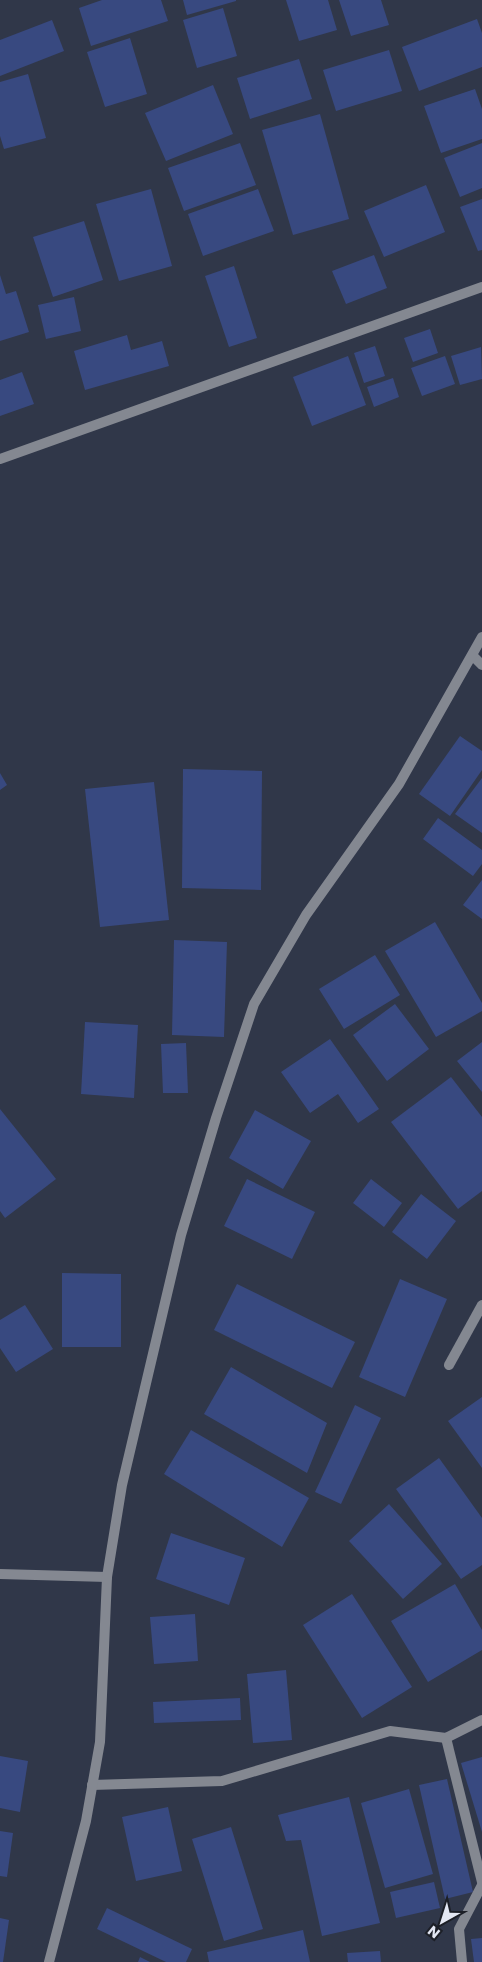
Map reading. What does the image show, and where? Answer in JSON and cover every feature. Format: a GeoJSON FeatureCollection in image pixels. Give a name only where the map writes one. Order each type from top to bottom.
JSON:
{"type":"FeatureCollection","features":[{"type":"Feature","properties":{"kind":"street"},"geometry":{"type":"LineString","coordinates":[[0,459],[482,287]]}},
{"type":"Feature","properties":{"kind":"street"},"geometry":{"type":"LineString","coordinates":[[48,1962],[86,1821],[100,1742],[107,1577],[122,1485],[180,1235],[216,1118],[254,1004],[306,915],[399,784],[482,638]]}},
{"type":"Feature","properties":{"kind":"street"},"geometry":{"type":"LineString","coordinates":[[473,656],[482,665]]}},
{"type":"Feature","properties":{"kind":"street"},"geometry":{"type":"LineString","coordinates":[[449,1365],[482,1306]]}},
{"type":"Feature","properties":{"kind":"street"},"geometry":{"type":"LineString","coordinates":[[0,1574],[107,1577]]}},
{"type":"Feature","properties":{"kind":"street"},"geometry":{"type":"LineString","coordinates":[[92,1785],[222,1781],[390,1731],[446,1738],[482,1720]]}},
{"type":"Feature","properties":{"kind":"street"},"geometry":{"type":"LineString","coordinates":[[446,1738],[482,1883],[459,1929],[462,1962]]}},
{"type":"Feature","properties":{"kind":"building"},"geometry":{"type":"Polygon","coordinates":[[[102,0],[161,0],[168,21],[91,46],[79,8],[102,0]]]}},
{"type":"Feature","properties":{"kind":"building"},"geometry":{"type":"Polygon","coordinates":[[[183,0],[236,0],[236,1],[187,15],[183,0]]]}},
{"type":"Feature","properties":{"kind":"building"},"geometry":{"type":"Polygon","coordinates":[[[286,0],[328,0],[337,30],[299,41],[286,0]]]}},
{"type":"Feature","properties":{"kind":"building"},"geometry":{"type":"Polygon","coordinates":[[[339,0],[381,0],[389,25],[351,36],[339,0]]]}},
{"type":"Feature","properties":{"kind":"building"},"geometry":{"type":"Polygon","coordinates":[[[223,8],[237,56],[197,68],[183,20],[223,8]]]}},
{"type":"Feature","properties":{"kind":"building"},"geometry":{"type":"Polygon","coordinates":[[[477,19],[482,33],[482,67],[419,91],[402,47],[477,19]]]}},
{"type":"Feature","properties":{"kind":"building"},"geometry":{"type":"Polygon","coordinates":[[[52,20],[64,51],[0,76],[0,40],[52,20]]]}},
{"type":"Feature","properties":{"kind":"building"},"geometry":{"type":"Polygon","coordinates":[[[130,38],[147,94],[105,107],[87,52],[130,38]]]}},
{"type":"Feature","properties":{"kind":"building"},"geometry":{"type":"Polygon","coordinates":[[[389,50],[402,91],[336,111],[323,70],[389,50]]]}},
{"type":"Feature","properties":{"kind":"building"},"geometry":{"type":"Polygon","coordinates":[[[299,59],[312,99],[250,119],[237,78],[299,59]]]}},
{"type":"Feature","properties":{"kind":"building"},"geometry":{"type":"Polygon","coordinates":[[[28,74],[46,138],[4,149],[0,136],[0,82],[28,74]]]}},
{"type":"Feature","properties":{"kind":"building"},"geometry":{"type":"Polygon","coordinates":[[[213,85],[233,134],[166,161],[145,113],[213,85]]]}},
{"type":"Feature","properties":{"kind":"building"},"geometry":{"type":"Polygon","coordinates":[[[475,89],[482,109],[482,139],[441,153],[424,106],[475,89]]]}},
{"type":"Feature","properties":{"kind":"building"},"geometry":{"type":"Polygon","coordinates":[[[320,114],[349,219],[293,235],[262,130],[320,114]]]}},
{"type":"Feature","properties":{"kind":"building"},"geometry":{"type":"Polygon","coordinates":[[[240,143],[256,185],[184,211],[168,168],[240,143]]]}},
{"type":"Feature","properties":{"kind":"building"},"geometry":{"type":"Polygon","coordinates":[[[482,143],[482,188],[460,197],[444,158],[482,143]]]}},
{"type":"Feature","properties":{"kind":"building"},"geometry":{"type":"Polygon","coordinates":[[[426,185],[445,232],[384,257],[364,211],[426,185]]]}},
{"type":"Feature","properties":{"kind":"building"},"geometry":{"type":"Polygon","coordinates":[[[151,189],[172,266],[119,281],[96,204],[151,189]]]}},
{"type":"Feature","properties":{"kind":"building"},"geometry":{"type":"Polygon","coordinates":[[[258,189],[274,231],[203,256],[188,214],[258,189]]]}},
{"type":"Feature","properties":{"kind":"building"},"geometry":{"type":"Polygon","coordinates":[[[482,199],[482,250],[478,251],[460,207],[482,199]]]}},
{"type":"Feature","properties":{"kind":"building"},"geometry":{"type":"Polygon","coordinates":[[[84,221],[103,280],[53,297],[33,237],[84,221]]]}},
{"type":"Feature","properties":{"kind":"building"},"geometry":{"type":"Polygon","coordinates":[[[374,255],[387,288],[346,304],[332,271],[374,255]]]}},
{"type":"Feature","properties":{"kind":"building"},"geometry":{"type":"Polygon","coordinates":[[[234,266],[257,338],[229,347],[205,276],[234,266]]]}},
{"type":"Feature","properties":{"kind":"building"},"geometry":{"type":"Polygon","coordinates":[[[0,275],[6,294],[16,291],[29,332],[0,341],[0,275]]]}},
{"type":"Feature","properties":{"kind":"building"},"geometry":{"type":"Polygon","coordinates":[[[74,297],[81,331],[46,339],[38,305],[74,297]]]}},
{"type":"Feature","properties":{"kind":"building"},"geometry":{"type":"Polygon","coordinates":[[[430,329],[438,353],[413,362],[404,338],[430,329]]]}},
{"type":"Feature","properties":{"kind":"building"},"geometry":{"type":"Polygon","coordinates":[[[127,335],[131,350],[162,341],[169,366],[85,390],[74,351],[127,335]]]}},
{"type":"Feature","properties":{"kind":"building"},"geometry":{"type":"Polygon","coordinates":[[[375,346],[385,376],[364,383],[354,353],[375,346]]]}},
{"type":"Feature","properties":{"kind":"building"},"geometry":{"type":"Polygon","coordinates":[[[481,347],[482,379],[460,385],[451,356],[481,347]]]}},
{"type":"Feature","properties":{"kind":"building"},"geometry":{"type":"Polygon","coordinates":[[[348,356],[366,405],[312,426],[293,377],[348,356]]]}},
{"type":"Feature","properties":{"kind":"building"},"geometry":{"type":"Polygon","coordinates":[[[445,356],[455,384],[422,396],[411,368],[445,356]]]}},
{"type":"Feature","properties":{"kind":"building"},"geometry":{"type":"Polygon","coordinates":[[[22,372],[34,404],[0,416],[0,380],[22,372]]]}},
{"type":"Feature","properties":{"kind":"building"},"geometry":{"type":"Polygon","coordinates":[[[393,378],[399,397],[374,407],[367,387],[393,378]]]}},
{"type":"Feature","properties":{"kind":"building"},"geometry":{"type":"Polygon","coordinates":[[[460,736],[482,751],[482,770],[450,816],[419,794],[460,736]]]}},
{"type":"Feature","properties":{"kind":"building"},"geometry":{"type":"Polygon","coordinates":[[[183,769],[262,771],[261,890],[182,888],[183,769]]]}},
{"type":"Feature","properties":{"kind":"building"},"geometry":{"type":"Polygon","coordinates":[[[0,773],[7,785],[0,790],[0,773]]]}},
{"type":"Feature","properties":{"kind":"building"},"geometry":{"type":"Polygon","coordinates":[[[482,778],[482,833],[455,814],[482,778]]]}},
{"type":"Feature","properties":{"kind":"building"},"geometry":{"type":"Polygon","coordinates":[[[154,782],[169,920],[100,927],[85,789],[154,782]]]}},
{"type":"Feature","properties":{"kind":"building"},"geometry":{"type":"Polygon","coordinates":[[[438,818],[482,850],[482,864],[473,876],[423,839],[438,818]]]}},
{"type":"Feature","properties":{"kind":"building"},"geometry":{"type":"Polygon","coordinates":[[[482,880],[482,919],[463,905],[482,880]]]}},
{"type":"Feature","properties":{"kind":"building"},"geometry":{"type":"Polygon","coordinates":[[[435,922],[482,1003],[482,1011],[436,1037],[385,951],[435,922]]]}},
{"type":"Feature","properties":{"kind":"building"},"geometry":{"type":"Polygon","coordinates":[[[174,940],[227,942],[224,1037],[172,1035],[174,940]]]}},
{"type":"Feature","properties":{"kind":"building"},"geometry":{"type":"Polygon","coordinates":[[[375,955],[400,995],[344,1029],[319,989],[375,955]]]}},
{"type":"Feature","properties":{"kind":"building"},"geometry":{"type":"Polygon","coordinates":[[[395,1004],[429,1049],[387,1081],[353,1035],[395,1004]]]}},
{"type":"Feature","properties":{"kind":"building"},"geometry":{"type":"Polygon","coordinates":[[[85,1022],[138,1025],[134,1098],[81,1094],[85,1022]]]}},
{"type":"Feature","properties":{"kind":"building"},"geometry":{"type":"Polygon","coordinates":[[[330,1039],[379,1109],[358,1123],[338,1094],[310,1113],[281,1072],[330,1039]]]}},
{"type":"Feature","properties":{"kind":"building"},"geometry":{"type":"Polygon","coordinates":[[[482,1042],[482,1092],[457,1061],[482,1042]]]}},
{"type":"Feature","properties":{"kind":"building"},"geometry":{"type":"Polygon","coordinates":[[[186,1043],[188,1093],[163,1093],[161,1044],[186,1043]]]}},
{"type":"Feature","properties":{"kind":"building"},"geometry":{"type":"Polygon","coordinates":[[[451,1077],[482,1117],[482,1191],[458,1209],[391,1122],[451,1077]]]}},
{"type":"Feature","properties":{"kind":"building"},"geometry":{"type":"Polygon","coordinates":[[[0,1109],[56,1179],[5,1218],[0,1211],[0,1109]]]}},
{"type":"Feature","properties":{"kind":"building"},"geometry":{"type":"Polygon","coordinates":[[[255,1110],[311,1141],[283,1189],[229,1158],[255,1110]]]}},
{"type":"Feature","properties":{"kind":"building"},"geometry":{"type":"Polygon","coordinates":[[[247,1179],[315,1212],[292,1259],[224,1226],[247,1179]]]}},
{"type":"Feature","properties":{"kind":"building"},"geometry":{"type":"Polygon","coordinates":[[[371,1179],[402,1203],[384,1227],[353,1203],[371,1179]]]}},
{"type":"Feature","properties":{"kind":"building"},"geometry":{"type":"Polygon","coordinates":[[[421,1194],[456,1221],[427,1259],[392,1232],[421,1194]]]}},
{"type":"Feature","properties":{"kind":"building"},"geometry":{"type":"Polygon","coordinates":[[[62,1273],[121,1274],[121,1347],[62,1347],[62,1273]]]}},
{"type":"Feature","properties":{"kind":"building"},"geometry":{"type":"Polygon","coordinates":[[[400,1279],[447,1299],[405,1397],[359,1377],[400,1279]]]}},
{"type":"Feature","properties":{"kind":"building"},"geometry":{"type":"Polygon","coordinates":[[[237,1284],[355,1342],[332,1388],[214,1330],[237,1284]]]}},
{"type":"Feature","properties":{"kind":"building"},"geometry":{"type":"Polygon","coordinates":[[[25,1305],[53,1349],[16,1372],[0,1348],[0,1320],[25,1305]]]}},
{"type":"Feature","properties":{"kind":"building"},"geometry":{"type":"Polygon","coordinates":[[[231,1367],[327,1423],[307,1473],[204,1414],[231,1367]]]}},
{"type":"Feature","properties":{"kind":"building"},"geometry":{"type":"Polygon","coordinates":[[[482,1397],[482,1468],[448,1421],[482,1397]]]}},
{"type":"Feature","properties":{"kind":"building"},"geometry":{"type":"Polygon","coordinates":[[[355,1405],[381,1418],[341,1504],[315,1492],[355,1405]]]}},
{"type":"Feature","properties":{"kind":"building"},"geometry":{"type":"Polygon","coordinates":[[[191,1430],[309,1498],[282,1547],[164,1474],[191,1430]]]}},
{"type":"Feature","properties":{"kind":"building"},"geometry":{"type":"Polygon","coordinates":[[[439,1458],[482,1518],[482,1565],[461,1579],[396,1489],[439,1458]]]}},
{"type":"Feature","properties":{"kind":"building"},"geometry":{"type":"Polygon","coordinates":[[[389,1504],[442,1564],[403,1599],[349,1541],[389,1504]]]}},
{"type":"Feature","properties":{"kind":"building"},"geometry":{"type":"Polygon","coordinates":[[[171,1533],[245,1558],[229,1605],[156,1579],[171,1533]]]}},
{"type":"Feature","properties":{"kind":"building"},"geometry":{"type":"Polygon","coordinates":[[[455,1584],[482,1630],[482,1650],[428,1682],[391,1621],[455,1584]]]}},
{"type":"Feature","properties":{"kind":"building"},"geometry":{"type":"Polygon","coordinates":[[[352,1594],[412,1687],[362,1718],[303,1625],[352,1594]]]}},
{"type":"Feature","properties":{"kind":"building"},"geometry":{"type":"Polygon","coordinates":[[[195,1614],[198,1661],[154,1664],[150,1617],[195,1614]]]}},
{"type":"Feature","properties":{"kind":"building"},"geometry":{"type":"Polygon","coordinates":[[[286,1670],[292,1740],[253,1743],[247,1674],[286,1670]]]}},
{"type":"Feature","properties":{"kind":"building"},"geometry":{"type":"Polygon","coordinates":[[[240,1698],[241,1720],[154,1723],[153,1702],[240,1698]]]}},
{"type":"Feature","properties":{"kind":"building"},"geometry":{"type":"Polygon","coordinates":[[[0,1756],[28,1761],[20,1812],[0,1808],[0,1756]]]}},
{"type":"Feature","properties":{"kind":"building"},"geometry":{"type":"Polygon","coordinates":[[[482,1757],[482,1832],[461,1763],[482,1757]]]}},
{"type":"Feature","properties":{"kind":"building"},"geometry":{"type":"Polygon","coordinates":[[[447,1779],[473,1892],[445,1899],[419,1785],[447,1779]]]}},
{"type":"Feature","properties":{"kind":"building"},"geometry":{"type":"Polygon","coordinates":[[[409,1789],[433,1874],[385,1888],[361,1803],[409,1789]]]}},
{"type":"Feature","properties":{"kind":"building"},"geometry":{"type":"Polygon","coordinates":[[[349,1797],[380,1923],[322,1936],[301,1840],[286,1841],[278,1815],[349,1797]]]}},
{"type":"Feature","properties":{"kind":"building"},"geometry":{"type":"Polygon","coordinates":[[[168,1807],[182,1871],[136,1881],[122,1817],[168,1807]]]}},
{"type":"Feature","properties":{"kind":"building"},"geometry":{"type":"Polygon","coordinates":[[[231,1827],[263,1929],[224,1941],[192,1839],[231,1827]]]}},
{"type":"Feature","properties":{"kind":"building"},"geometry":{"type":"Polygon","coordinates":[[[0,1831],[13,1833],[7,1877],[0,1876],[0,1831]]]}},
{"type":"Feature","properties":{"kind":"building"},"geometry":{"type":"Polygon","coordinates":[[[434,1882],[440,1908],[396,1918],[390,1892],[434,1882]]]}},
{"type":"Feature","properties":{"kind":"building"},"geometry":{"type":"Polygon","coordinates":[[[107,1908],[192,1949],[186,1962],[166,1962],[97,1929],[107,1908]]]}},
{"type":"Feature","properties":{"kind":"building"},"geometry":{"type":"Polygon","coordinates":[[[0,1918],[9,1920],[3,1962],[0,1962],[0,1918]]]}},
{"type":"Feature","properties":{"kind":"building"},"geometry":{"type":"Polygon","coordinates":[[[303,1930],[310,1962],[209,1962],[207,1952],[303,1930]]]}},
{"type":"Feature","properties":{"kind":"building"},"geometry":{"type":"Polygon","coordinates":[[[482,1938],[482,1962],[474,1962],[471,1939],[482,1938]]]}},
{"type":"Feature","properties":{"kind":"building"},"geometry":{"type":"Polygon","coordinates":[[[380,1951],[381,1962],[348,1962],[347,1953],[380,1951]]]}},
{"type":"Feature","properties":{"kind":"building"},"geometry":{"type":"Polygon","coordinates":[[[140,1957],[150,1962],[138,1962],[140,1957]]]}}]}
